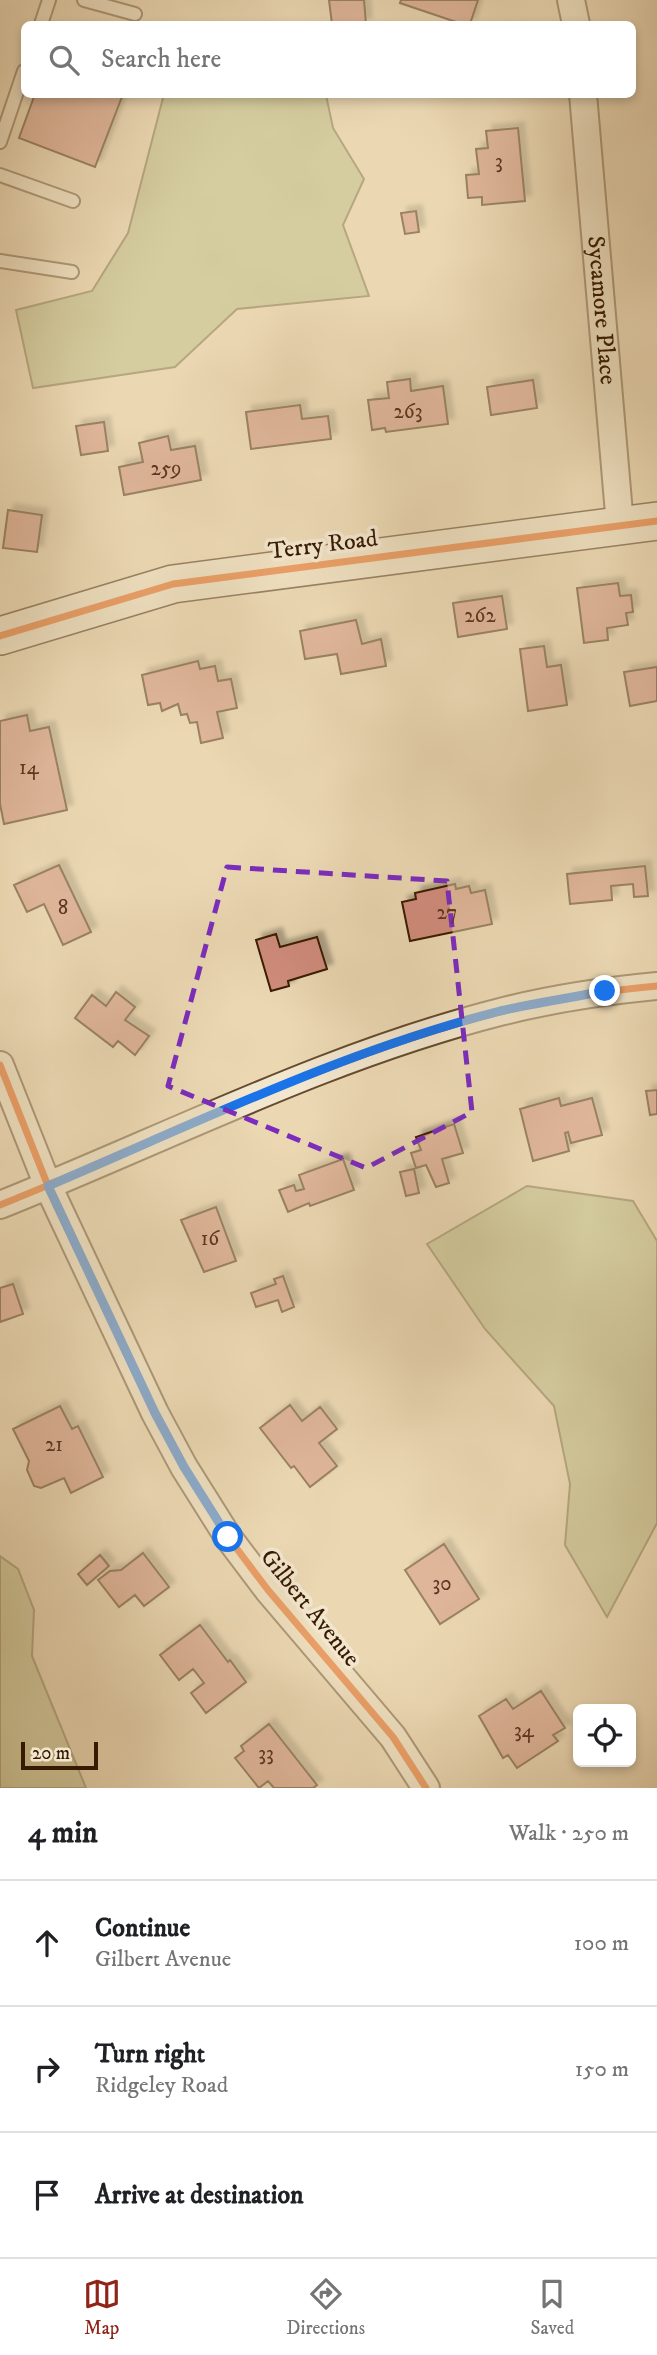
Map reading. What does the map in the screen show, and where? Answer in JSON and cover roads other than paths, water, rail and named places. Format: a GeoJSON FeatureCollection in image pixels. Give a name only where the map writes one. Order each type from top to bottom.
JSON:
{"type":"FeatureCollection","features":[{"type":"Feature","properties":{"kind":"street"},"geometry":{"type":"LineString","coordinates":[[571,0],[575,21]]}},
{"type":"Feature","properties":{"kind":"street","name":"Sycamore Place"},"geometry":{"type":"LineString","coordinates":[[583,98],[620,525]]}},
{"type":"Feature","properties":{"kind":"street","name":"Terry Road"},"geometry":{"type":"LineString","coordinates":[[0,636],[173,584],[657,521]]}},
{"type":"Feature","properties":{"kind":"street"},"geometry":{"type":"LineString","coordinates":[[0,1205],[314,1073],[430,1032],[501,1011],[605,991],[657,986]]}},
{"type":"Feature","properties":{"kind":"street","name":"Gilbert Avenue"},"geometry":{"type":"LineString","coordinates":[[0,1065],[48,1186],[155,1413],[184,1467],[228,1537],[268,1590],[393,1738],[426,1788]]}},
{"type":"Feature","properties":{"kind":"lane"},"geometry":{"type":"LineString","coordinates":[[42,21],[49,0]]}},
{"type":"Feature","properties":{"kind":"lane"},"geometry":{"type":"LineString","coordinates":[[84,0],[135,15]]}},
{"type":"Feature","properties":{"kind":"lane"},"geometry":{"type":"LineString","coordinates":[[0,142],[21,80]]}},
{"type":"Feature","properties":{"kind":"lane"},"geometry":{"type":"LineString","coordinates":[[0,175],[73,201]]}},
{"type":"Feature","properties":{"kind":"lane"},"geometry":{"type":"LineString","coordinates":[[0,261],[72,272]]}}]}
